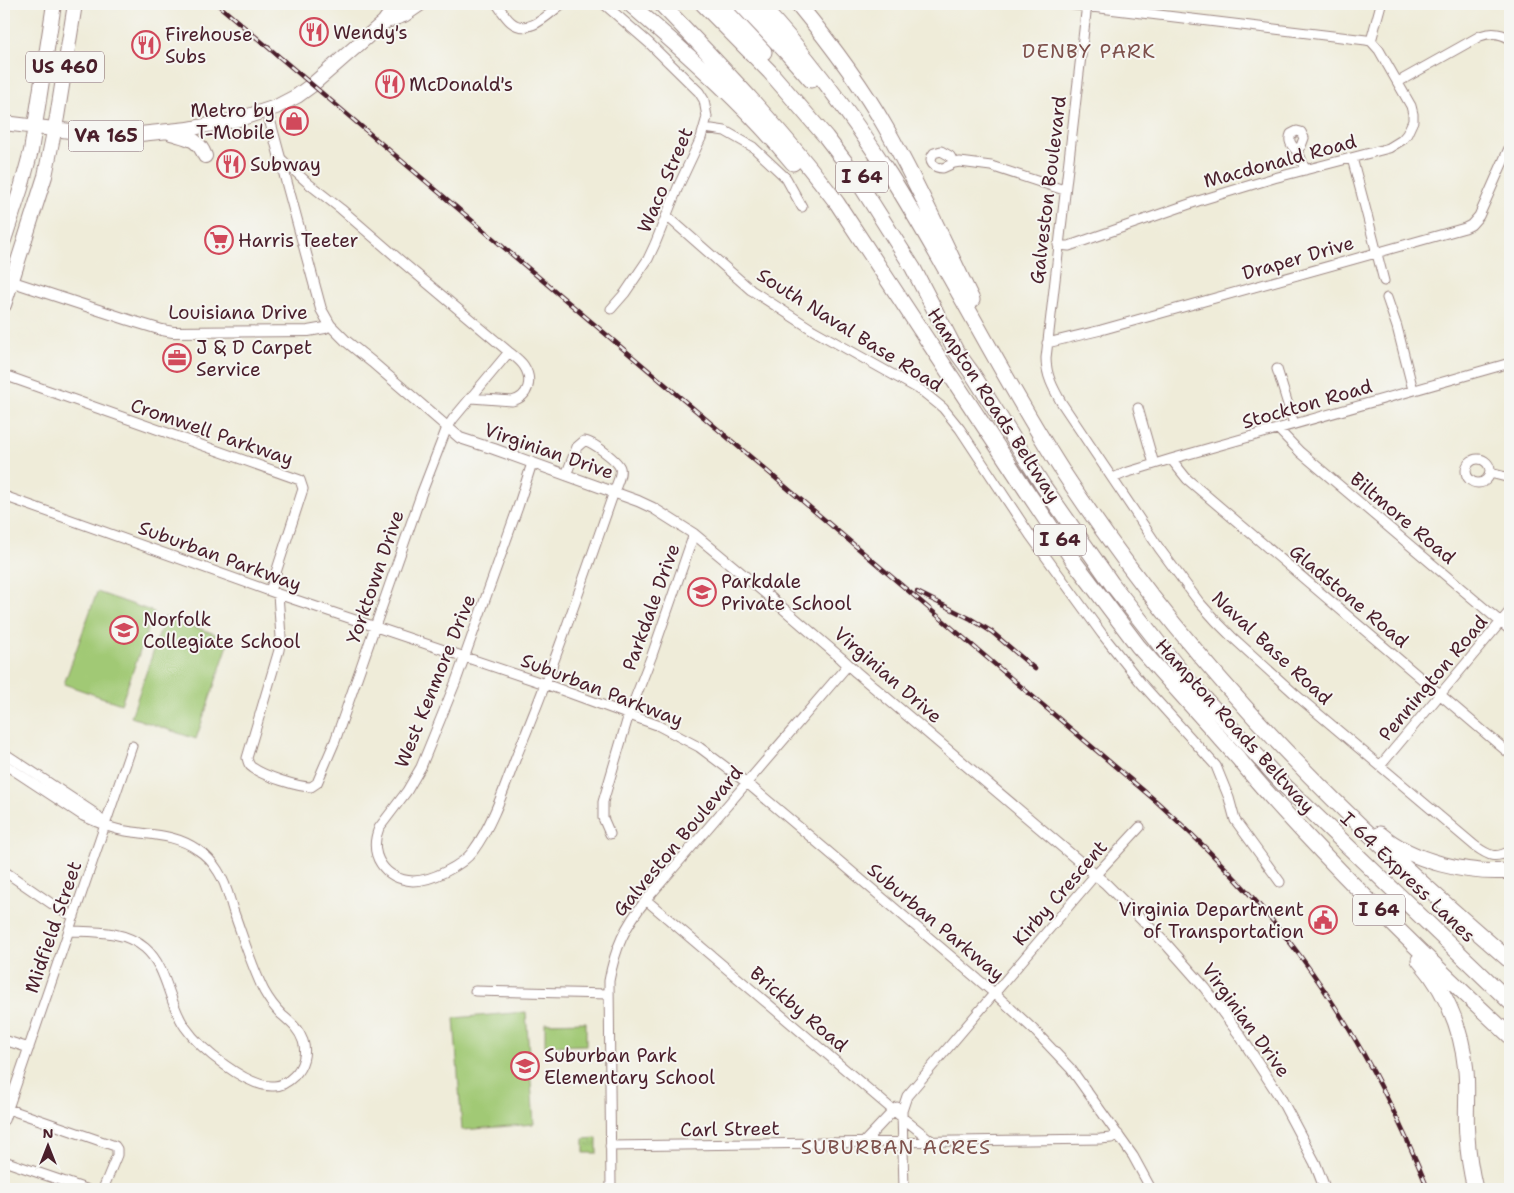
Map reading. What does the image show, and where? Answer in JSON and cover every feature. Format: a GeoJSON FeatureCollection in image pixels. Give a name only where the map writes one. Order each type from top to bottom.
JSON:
{"type":"FeatureCollection","features":[{"type":"Feature","properties":{"kind":"highway"},"geometry":{"type":"LineString","coordinates":[[630,4],[710,75],[749,113],[784,152],[890,283]]}},
{"type":"Feature","properties":{"kind":"highway","name":"Hampton Roads Beltway"},"geometry":{"type":"LineString","coordinates":[[661,4],[785,137],[812,170],[852,225],[1073,560],[1138,646],[1340,872],[1510,1036]]}},
{"type":"Feature","properties":{"kind":"highway"},"geometry":{"type":"LineString","coordinates":[[703,4],[776,78],[849,167],[913,268],[956,351],[972,373]]}},
{"type":"Feature","properties":{"kind":"highway","name":"I 64"},"geometry":{"type":"LineString","coordinates":[[719,4],[768,55],[860,174],[904,245],[972,373]]}},
{"type":"Feature","properties":{"kind":"highway"},"geometry":{"type":"LineString","coordinates":[[741,4],[827,99],[870,160],[896,202],[931,245]]}},
{"type":"Feature","properties":{"kind":"highway","name":"Hampton Roads Beltway"},"geometry":{"type":"LineString","coordinates":[[759,4],[806,58],[889,174],[1034,427],[1131,570],[1190,643],[1311,777],[1382,847],[1510,961]]}},
{"type":"Feature","properties":{"kind":"highway"},"geometry":{"type":"LineString","coordinates":[[798,4],[841,58],[886,128],[912,175],[997,350],[1068,469],[1095,519]]}},
{"type":"Feature","properties":{"kind":"highway","name":"I 64 Express Lanes"},"geometry":{"type":"LineString","coordinates":[[972,373],[1006,430],[1076,535],[1186,678],[1282,784],[1510,1002]]}},
{"type":"Feature","properties":{"kind":"highway"},"geometry":{"type":"LineString","coordinates":[[1311,777],[1384,838],[1402,848],[1433,862],[1452,867],[1491,872],[1510,871]]}},
{"type":"Feature","properties":{"kind":"highway"},"geometry":{"type":"LineString","coordinates":[[1254,778],[1270,804],[1345,887],[1420,961],[1444,996],[1458,1029],[1463,1050],[1467,1090],[1468,1154],[1475,1189]]}},
{"type":"Feature","properties":{"kind":"main road","name":"US 460"},"geometry":{"type":"LineString","coordinates":[[4,240],[8,216],[28,161],[35,128],[54,4]]}},
{"type":"Feature","properties":{"kind":"main road","name":"US 460"},"geometry":{"type":"LineString","coordinates":[[5,300],[8,280],[43,184],[75,4]]}},
{"type":"Feature","properties":{"kind":"main road","name":"VA 165"},"geometry":{"type":"LineString","coordinates":[[4,123],[114,136],[168,132],[225,122],[267,110],[297,96],[312,85],[384,22],[397,4]]}},
{"type":"Feature","properties":{"kind":"main road","name":"VA 165"},"geometry":{"type":"LineString","coordinates":[[384,22],[404,15],[420,4]]}},
{"type":"Feature","properties":{"kind":"main road"},"geometry":{"type":"LineString","coordinates":[[168,132],[195,141],[201,146],[205,156]]}},
{"type":"Feature","properties":{"kind":"street"},"geometry":{"type":"LineString","coordinates":[[497,4],[512,23],[520,27],[526,27],[535,24],[562,4]]}},
{"type":"Feature","properties":{"kind":"street","name":"Waco Street"},"geometry":{"type":"LineString","coordinates":[[604,4],[649,43],[699,92],[707,117],[705,128],[656,244],[625,293],[611,309]]}},
{"type":"Feature","properties":{"kind":"street"},"geometry":{"type":"LineString","coordinates":[[1067,4],[1302,31],[1371,41],[1380,4]]}},
{"type":"Feature","properties":{"kind":"street","name":"Galveston Boulevard"},"geometry":{"type":"LineString","coordinates":[[1049,379],[1046,365],[1047,343],[1086,5]]}},
{"type":"Feature","properties":{"kind":"street"},"geometry":{"type":"LineString","coordinates":[[1398,82],[1480,36],[1498,34],[1510,39]]}},
{"type":"Feature","properties":{"kind":"street","name":"Macdonald Road"},"geometry":{"type":"LineString","coordinates":[[1058,246],[1069,246],[1174,208],[1274,178],[1396,145],[1407,134],[1413,120],[1413,114],[1411,106],[1380,50],[1371,41]]}},
{"type":"Feature","properties":{"kind":"street","name":"Virginian Drive"},"geometry":{"type":"LineString","coordinates":[[267,110],[315,291],[321,309],[330,325],[454,434],[466,441],[494,449],[614,492],[653,508],[694,534],[1096,875],[1167,945],[1205,988],[1239,1034],[1280,1097],[1315,1163],[1325,1189]]}},
{"type":"Feature","properties":{"kind":"street"},"geometry":{"type":"LineString","coordinates":[[705,128],[725,131],[753,147],[786,178],[802,207]]}},
{"type":"Feature","properties":{"kind":"street","name":"Draper Drive"},"geometry":{"type":"LineString","coordinates":[[1047,343],[1101,330],[1465,228],[1472,224],[1479,216],[1510,146]]}},
{"type":"Feature","properties":{"kind":"street"},"geometry":{"type":"LineString","coordinates":[[1296,150],[1305,170]]}},
{"type":"Feature","properties":{"kind":"street"},"geometry":{"type":"LineString","coordinates":[[279,157],[521,362],[528,375],[529,382],[525,393],[517,400],[471,398]]}},
{"type":"Feature","properties":{"kind":"street"},"geometry":{"type":"LineString","coordinates":[[1352,158],[1384,282]]}},
{"type":"Feature","properties":{"kind":"street"},"geometry":{"type":"LineString","coordinates":[[954,163],[991,166],[1064,190]]}},
{"type":"Feature","properties":{"kind":"street","name":"South Naval Base Road"},"geometry":{"type":"LineString","coordinates":[[667,216],[751,290],[813,330],[922,391],[943,408],[960,429],[1030,535],[1102,634],[1141,683],[1216,766],[1229,798],[1235,820],[1280,882]]}},
{"type":"Feature","properties":{"kind":"street","name":"Louisiana Drive"},"geometry":{"type":"LineString","coordinates":[[8,280],[173,332],[308,331],[330,325]]}},
{"type":"Feature","properties":{"kind":"street"},"geometry":{"type":"LineString","coordinates":[[1387,298],[1397,326],[1413,390]]}},
{"type":"Feature","properties":{"kind":"street","name":"Yorktown Drive"},"geometry":{"type":"LineString","coordinates":[[274,593],[281,637],[279,650],[248,755],[248,763],[253,769],[287,782],[308,787],[314,786],[335,741],[422,492],[447,427],[509,352]]}},
{"type":"Feature","properties":{"kind":"street","name":"Stockton Road"},"geometry":{"type":"LineString","coordinates":[[1113,478],[1171,459],[1510,363]]}},
{"type":"Feature","properties":{"kind":"street"},"geometry":{"type":"LineString","coordinates":[[1277,368],[1294,424]]}},
{"type":"Feature","properties":{"kind":"street","name":"Cromwell Parkway"},"geometry":{"type":"LineString","coordinates":[[4,374],[300,480],[303,489],[274,593]]}},
{"type":"Feature","properties":{"kind":"street","name":"Naval Base Road"},"geometry":{"type":"LineString","coordinates":[[1049,379],[1062,402],[1159,548],[1216,622],[1275,677],[1475,846],[1486,854],[1498,856],[1510,851]]}},
{"type":"Feature","properties":{"kind":"street"},"geometry":{"type":"LineString","coordinates":[[1138,408],[1154,464]]}},
{"type":"Feature","properties":{"kind":"street","name":"Biltmore Road"},"geometry":{"type":"LineString","coordinates":[[1278,429],[1300,452],[1510,630]]}},
{"type":"Feature","properties":{"kind":"street"},"geometry":{"type":"LineString","coordinates":[[545,684],[614,492],[620,468],[618,464],[588,441],[580,443],[577,447],[566,475]]}},
{"type":"Feature","properties":{"kind":"street","name":"Gladstone Road"},"geometry":{"type":"LineString","coordinates":[[1171,459],[1194,485],[1510,754]]}},
{"type":"Feature","properties":{"kind":"street","name":"West Kenmore Drive"},"geometry":{"type":"LineString","coordinates":[[532,463],[464,656],[421,767],[376,835],[375,850],[382,866],[397,877],[417,881],[450,870],[473,852],[494,811],[545,684]]}},
{"type":"Feature","properties":{"kind":"street"},"geometry":{"type":"LineString","coordinates":[[1490,473],[1510,478]]}},
{"type":"Feature","properties":{"kind":"street","name":"Suburban Parkway"},"geometry":{"type":"LineString","coordinates":[[4,496],[274,593],[464,656],[629,714],[664,728],[699,747],[747,783],[994,993],[1034,1030],[1070,1069],[1118,1134],[1133,1156],[1151,1189]]}},
{"type":"Feature","properties":{"kind":"street","name":"Parkdale Drive"},"geometry":{"type":"LineString","coordinates":[[610,834],[603,818],[603,802],[629,714],[652,655],[694,534]]}},
{"type":"Feature","properties":{"kind":"street","name":"Pennington Road"},"geometry":{"type":"LineString","coordinates":[[1380,766],[1510,611]]}},
{"type":"Feature","properties":{"kind":"street","name":"Galveston Boulevard"},"geometry":{"type":"LineString","coordinates":[[611,1189],[609,994],[612,965],[621,938],[633,916],[646,900],[848,665]]}},
{"type":"Feature","properties":{"kind":"street","name":"Midfield Street"},"geometry":{"type":"LineString","coordinates":[[4,1120],[132,746]]}},
{"type":"Feature","properties":{"kind":"street"},"geometry":{"type":"LineString","coordinates":[[4,753],[93,812],[106,825]]}},
{"type":"Feature","properties":{"kind":"street"},"geometry":{"type":"LineString","coordinates":[[4,764],[83,816],[124,831],[175,838],[197,849],[213,863],[219,872],[253,967],[265,992],[281,1014],[298,1030],[304,1045],[300,1068],[292,1078],[273,1087],[237,1074],[192,1035],[178,1015],[158,963],[143,946],[127,937],[116,934],[69,931]]}},
{"type":"Feature","properties":{"kind":"street","name":"Kirby Crescent"},"geometry":{"type":"LineString","coordinates":[[863,1143],[894,1111],[1140,826]]}},
{"type":"Feature","properties":{"kind":"street"},"geometry":{"type":"LineString","coordinates":[[4,871],[74,917]]}},
{"type":"Feature","properties":{"kind":"street","name":"Brickby Road"},"geometry":{"type":"LineString","coordinates":[[646,900],[902,1118],[933,1142]]}},
{"type":"Feature","properties":{"kind":"street"},"geometry":{"type":"LineString","coordinates":[[474,991],[609,994]]}},
{"type":"Feature","properties":{"kind":"street"},"geometry":{"type":"LineString","coordinates":[[4,1040],[28,1048]]}},
{"type":"Feature","properties":{"kind":"street","name":"Kirby Crescent"},"geometry":{"type":"LineString","coordinates":[[904,1189],[902,1118],[907,1096]]}},
{"type":"Feature","properties":{"kind":"street"},"geometry":{"type":"LineString","coordinates":[[8,1109],[115,1146],[118,1152],[103,1189]]}},
{"type":"Feature","properties":{"kind":"street","name":"Carl Street"},"geometry":{"type":"LineString","coordinates":[[610,1146],[1100,1139],[1111,1138],[1118,1134]]}},
{"type":"Feature","properties":{"kind":"street"},"geometry":{"type":"LineString","coordinates":[[4,1161],[86,1189]]}},
{"type":"Feature","properties":{"kind":"green space"},"geometry":{"type":"Polygon","coordinates":[[[97,592],[154,612],[121,704],[64,684],[97,592]]]}},
{"type":"Feature","properties":{"kind":"green space"},"geometry":{"type":"Polygon","coordinates":[[[165,617],[230,639],[196,739],[131,717],[165,617]]]}},
{"type":"Feature","properties":{"kind":"green space"},"geometry":{"type":"Polygon","coordinates":[[[526,1012],[534,1124],[462,1130],[454,1018],[526,1012]]]}},
{"type":"Feature","properties":{"kind":"green space"},"geometry":{"type":"Polygon","coordinates":[[[586,1022],[586,1045],[545,1046],[545,1023],[586,1022]]]}},
{"type":"Feature","properties":{"kind":"green space"},"geometry":{"type":"Polygon","coordinates":[[[597,1138],[597,1153],[584,1153],[584,1139],[597,1138]]]}},
{"type":"Feature","properties":{"kind":"railway"},"geometry":{"type":"LineString","coordinates":[[217,4],[1157,802],[1196,838],[1268,915],[1301,957],[1339,1012],[1372,1069],[1402,1128],[1428,1189]]}},
{"type":"Feature","properties":{"kind":"railway"},"geometry":{"type":"LineString","coordinates":[[917,592],[971,619],[992,632],[1035,669]]}},
{"type":"Feature","properties":{"kind":"place","name":"Wendy's"},"geometry":{"type":"Point","coordinates":[314,32]}},
{"type":"Feature","properties":{"kind":"place","name":"Firehouse Subs"},"geometry":{"type":"Point","coordinates":[146,45]}},
{"type":"Feature","properties":{"kind":"place","name":"McDonald's"},"geometry":{"type":"Point","coordinates":[390,84]}},
{"type":"Feature","properties":{"kind":"place","name":"Metro by T-Mobile"},"geometry":{"type":"Point","coordinates":[294,121]}},
{"type":"Feature","properties":{"kind":"place","name":"Subway"},"geometry":{"type":"Point","coordinates":[231,164]}},
{"type":"Feature","properties":{"kind":"place","name":"Harris Teeter"},"geometry":{"type":"Point","coordinates":[219,240]}},
{"type":"Feature","properties":{"kind":"place","name":"J & D Carpet Service"},"geometry":{"type":"Point","coordinates":[177,358]}},
{"type":"Feature","properties":{"kind":"place","name":"Parkdale Private School"},"geometry":{"type":"Point","coordinates":[702,592]}},
{"type":"Feature","properties":{"kind":"place","name":"Norfolk Collegiate School"},"geometry":{"type":"Point","coordinates":[124,630]}},
{"type":"Feature","properties":{"kind":"place","name":"Virginia Department of Transportation"},"geometry":{"type":"Point","coordinates":[1323,920]}},
{"type":"Feature","properties":{"kind":"place","name":"Suburban Park Elementary School"},"geometry":{"type":"Point","coordinates":[525,1066]}},
{"type":"Feature","properties":{"kind":"district","name":"DENBY PARK"},"geometry":{"type":"Point","coordinates":[1089,51]}},
{"type":"Feature","properties":{"kind":"district","name":"SUBURBAN ACRES"},"geometry":{"type":"Point","coordinates":[896,1147]}}]}
